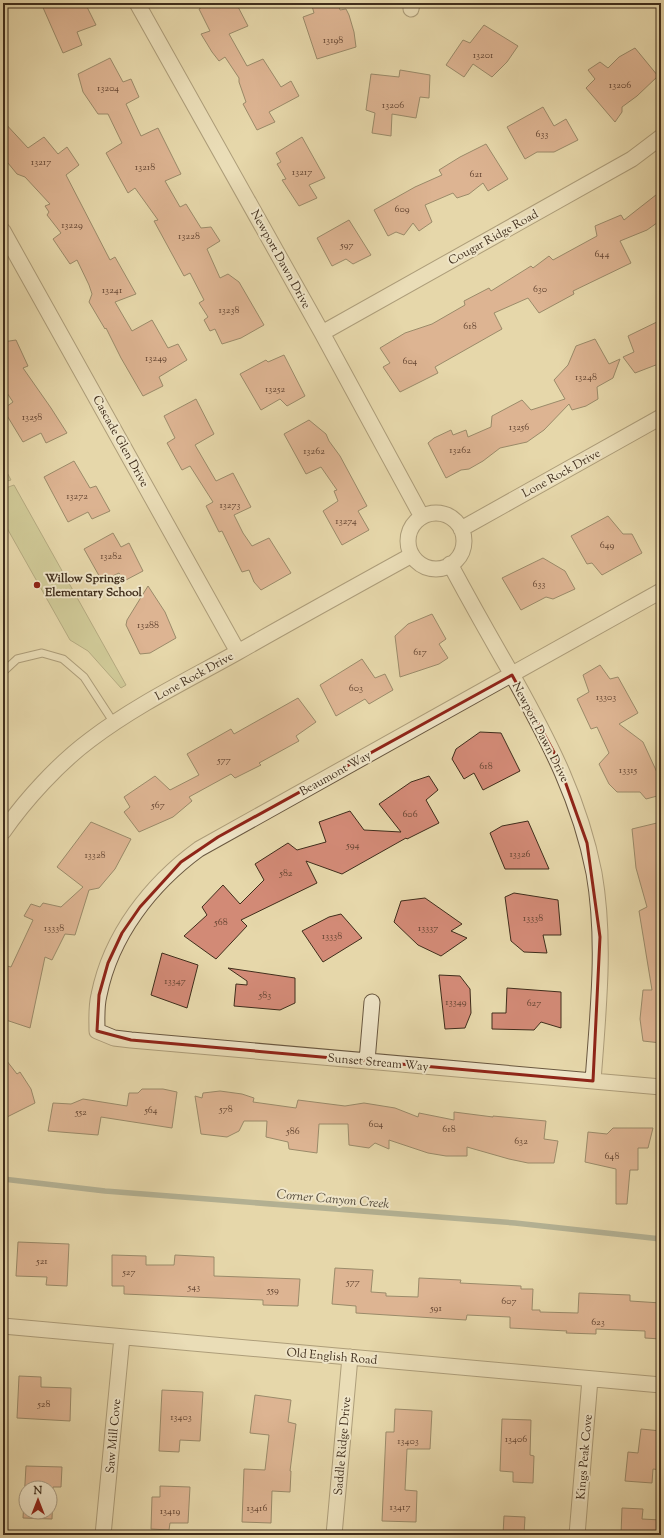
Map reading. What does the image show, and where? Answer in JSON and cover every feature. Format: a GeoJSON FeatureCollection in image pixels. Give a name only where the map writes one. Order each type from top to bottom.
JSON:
{"type":"FeatureCollection","features":[{"type":"Feature","properties":{"kind":"street","name":"Newport Dawn Drive"},"geometry":{"type":"LineString","coordinates":[[137,3],[322,333],[422,517]]}},
{"type":"Feature","properties":{"kind":"street","name":"Cougar Ridge Road"},"geometry":{"type":"LineString","coordinates":[[322,333],[632,159],[661,137]]}},
{"type":"Feature","properties":{"kind":"street","name":"Cascade Glen Drive"},"geometry":{"type":"LineString","coordinates":[[3,231],[238,652]]}},
{"type":"Feature","properties":{"kind":"street","name":"Lone Rock Drive"},"geometry":{"type":"LineString","coordinates":[[461,528],[661,417]]}},
{"type":"Feature","properties":{"kind":"street"},"geometry":{"type":"LineString","coordinates":[[429,514],[444,514],[457,522],[461,528],[464,542],[462,550],[454,562],[442,568],[427,567],[421,564],[412,555],[409,547],[409,533],[416,521],[422,517],[429,514]]}},
{"type":"Feature","properties":{"kind":"street","name":"Lone Rock Drive"},"geometry":{"type":"LineString","coordinates":[[3,832],[25,804],[66,760],[114,723],[150,701],[412,555]]}},
{"type":"Feature","properties":{"kind":"street","name":"Newport Dawn Drive"},"geometry":{"type":"LineString","coordinates":[[450,564],[546,736],[567,783],[580,820],[594,873],[599,917],[601,971],[593,1081]]}},
{"type":"Feature","properties":{"kind":"street","name":"Beaumont Way"},"geometry":{"type":"LineString","coordinates":[[97,1031],[99,995],[108,963],[122,933],[140,906],[181,862],[218,837],[661,591]]}},
{"type":"Feature","properties":{"kind":"street"},"geometry":{"type":"LineString","coordinates":[[367,1061],[372,1002]]}},
{"type":"Feature","properties":{"kind":"street","name":"Sunset Stream Way"},"geometry":{"type":"LineString","coordinates":[[97,1031],[114,1038],[131,1040],[661,1087]]}},
{"type":"Feature","properties":{"kind":"street","name":"Old English Road"},"geometry":{"type":"LineString","coordinates":[[3,1326],[661,1385]]}},
{"type":"Feature","properties":{"kind":"street","name":"Saw Mill Cove"},"geometry":{"type":"LineString","coordinates":[[104,1535],[122,1337]]}},
{"type":"Feature","properties":{"kind":"street","name":"Saddle Ridge Drive"},"geometry":{"type":"LineString","coordinates":[[334,1535],[350,1357]]}},
{"type":"Feature","properties":{"kind":"street","name":"Kings Peak Cove"},"geometry":{"type":"LineString","coordinates":[[577,1535],[590,1379]]}},
{"type":"Feature","properties":{"kind":"lane"},"geometry":{"type":"LineString","coordinates":[[3,672],[17,659],[42,653],[63,659],[84,677],[114,723]]}},
{"type":"Feature","properties":{"kind":"highlighted area"},"geometry":{"type":"Polygon","coordinates":[[[512,675],[556,756],[587,843],[600,937],[593,1081],[131,1040],[97,1031],[99,995],[108,963],[122,933],[140,907],[181,862],[218,837],[512,675]]]}},
{"type":"Feature","properties":{"kind":"green space"},"geometry":{"type":"Polygon","coordinates":[[[3,465],[11,480],[3,482],[3,465]]]}},
{"type":"Feature","properties":{"kind":"green space"},"geometry":{"type":"Polygon","coordinates":[[[14,485],[126,685],[121,688],[88,651],[70,640],[3,521],[3,489],[14,485]]]}},
{"type":"Feature","properties":{"kind":"building"},"geometry":{"type":"Polygon","coordinates":[[[41,3],[85,3],[96,25],[77,32],[82,45],[63,53],[41,3]]]}},
{"type":"Feature","properties":{"kind":"building"},"geometry":{"type":"Polygon","coordinates":[[[209,3],[236,3],[248,26],[229,34],[247,66],[263,59],[281,87],[291,81],[299,96],[269,112],[275,122],[257,130],[243,104],[246,102],[239,78],[225,57],[219,61],[201,34],[210,31],[199,9],[209,3]]]}},
{"type":"Feature","properties":{"kind":"building"},"geometry":{"type":"Polygon","coordinates":[[[320,3],[338,3],[340,10],[346,9],[354,32],[356,47],[317,59],[303,17],[314,13],[312,6],[320,3]]]}},
{"type":"Feature","properties":{"kind":"building"},"geometry":{"type":"Polygon","coordinates":[[[484,25],[518,46],[507,62],[492,77],[473,64],[464,77],[446,65],[463,40],[470,43],[484,25]]]}},
{"type":"Feature","properties":{"kind":"building"},"geometry":{"type":"Polygon","coordinates":[[[635,48],[658,76],[637,96],[622,107],[622,112],[615,122],[586,88],[595,79],[588,70],[600,62],[608,68],[619,57],[635,48]]]}},
{"type":"Feature","properties":{"kind":"building"},"geometry":{"type":"Polygon","coordinates":[[[110,58],[123,82],[131,79],[139,97],[126,104],[141,136],[158,128],[181,174],[165,181],[180,207],[186,204],[201,228],[211,227],[220,241],[207,249],[220,278],[228,274],[239,282],[264,325],[241,338],[222,344],[215,329],[210,331],[204,320],[208,317],[199,303],[204,300],[190,273],[184,276],[154,221],[158,220],[135,188],[128,193],[106,153],[122,143],[108,114],[98,114],[83,92],[78,74],[110,58]]]}},
{"type":"Feature","properties":{"kind":"building"},"geometry":{"type":"Polygon","coordinates":[[[400,70],[430,75],[429,98],[420,97],[416,118],[392,114],[391,136],[372,133],[375,113],[366,110],[371,74],[399,77],[400,70]]]}},
{"type":"Feature","properties":{"kind":"building"},"geometry":{"type":"Polygon","coordinates":[[[543,107],[554,126],[566,119],[578,140],[554,152],[537,152],[525,159],[507,127],[543,107]]]}},
{"type":"Feature","properties":{"kind":"building"},"geometry":{"type":"Polygon","coordinates":[[[3,121],[28,148],[44,137],[58,154],[67,147],[79,165],[66,175],[110,260],[115,257],[136,294],[115,302],[132,331],[152,320],[168,348],[178,344],[187,360],[159,377],[163,386],[143,396],[106,328],[105,329],[89,302],[92,294],[77,260],[70,264],[53,239],[61,233],[47,215],[49,212],[45,206],[50,204],[25,177],[17,174],[3,157],[3,121]]]}},
{"type":"Feature","properties":{"kind":"building"},"geometry":{"type":"Polygon","coordinates":[[[302,137],[325,178],[309,185],[317,198],[299,206],[282,180],[286,179],[277,164],[281,162],[276,153],[302,137]]]}},
{"type":"Feature","properties":{"kind":"building"},"geometry":{"type":"Polygon","coordinates":[[[486,144],[508,179],[488,191],[483,183],[469,194],[457,198],[453,193],[425,205],[432,222],[419,231],[413,223],[404,235],[396,232],[388,236],[374,210],[415,187],[442,175],[439,170],[460,157],[486,144]]]}},
{"type":"Feature","properties":{"kind":"building"},"geometry":{"type":"Polygon","coordinates":[[[661,191],[661,220],[647,230],[620,241],[631,263],[573,291],[574,294],[539,313],[528,298],[494,313],[502,329],[435,367],[438,373],[400,392],[383,367],[390,363],[380,348],[405,333],[432,324],[465,305],[464,301],[489,288],[491,291],[531,266],[533,268],[549,256],[553,260],[597,236],[595,226],[621,215],[624,220],[661,191]]]}},
{"type":"Feature","properties":{"kind":"building"},"geometry":{"type":"Polygon","coordinates":[[[349,220],[371,255],[353,264],[346,259],[332,266],[317,238],[349,220]]]}},
{"type":"Feature","properties":{"kind":"building"},"geometry":{"type":"Polygon","coordinates":[[[661,320],[661,363],[635,373],[623,357],[634,352],[628,336],[661,320]]]}},
{"type":"Feature","properties":{"kind":"building"},"geometry":{"type":"Polygon","coordinates":[[[595,339],[609,364],[620,359],[613,378],[597,387],[598,399],[586,406],[572,410],[569,404],[544,430],[527,442],[500,448],[483,461],[469,469],[461,470],[446,478],[428,443],[434,438],[451,430],[453,435],[466,430],[468,437],[491,427],[492,416],[522,400],[531,410],[565,399],[554,380],[568,365],[576,346],[595,339]]]}},
{"type":"Feature","properties":{"kind":"building"},"geometry":{"type":"Polygon","coordinates":[[[16,340],[28,366],[23,368],[67,433],[46,443],[41,433],[23,442],[3,409],[13,402],[3,387],[3,342],[16,340]]]}},
{"type":"Feature","properties":{"kind":"building"},"geometry":{"type":"Polygon","coordinates":[[[284,355],[305,396],[287,406],[280,399],[261,410],[240,374],[266,360],[268,362],[284,355]]]}},
{"type":"Feature","properties":{"kind":"building"},"geometry":{"type":"Polygon","coordinates":[[[196,399],[214,434],[195,445],[216,481],[233,473],[251,507],[234,515],[243,533],[252,546],[269,538],[291,573],[261,590],[254,582],[249,570],[242,572],[222,531],[219,532],[206,506],[213,502],[190,466],[182,470],[167,443],[175,438],[164,416],[196,399]]]}},
{"type":"Feature","properties":{"kind":"building"},"geometry":{"type":"Polygon","coordinates":[[[309,420],[326,434],[329,441],[340,456],[367,506],[358,511],[369,530],[342,545],[323,511],[338,501],[334,491],[337,490],[321,467],[306,474],[284,434],[309,420]]]}},
{"type":"Feature","properties":{"kind":"building"},"geometry":{"type":"Polygon","coordinates":[[[74,461],[90,488],[96,486],[110,511],[92,519],[88,512],[68,522],[44,477],[74,461]]]}},
{"type":"Feature","properties":{"kind":"building"},"geometry":{"type":"Polygon","coordinates":[[[608,516],[623,534],[632,534],[642,553],[602,575],[592,563],[587,564],[571,536],[608,516]]]}},
{"type":"Feature","properties":{"kind":"building"},"geometry":{"type":"Polygon","coordinates":[[[113,533],[121,547],[129,543],[143,571],[124,581],[119,573],[102,581],[84,549],[113,533]]]}},
{"type":"Feature","properties":{"kind":"building"},"geometry":{"type":"Polygon","coordinates":[[[543,558],[565,571],[575,589],[553,599],[546,597],[521,610],[502,578],[543,558]]]}},
{"type":"Feature","properties":{"kind":"building"},"geometry":{"type":"Polygon","coordinates":[[[148,586],[165,612],[176,638],[150,653],[140,654],[126,625],[127,620],[148,586]]]}},
{"type":"Feature","properties":{"kind":"building"},"geometry":{"type":"Polygon","coordinates":[[[432,614],[446,639],[439,644],[448,658],[439,664],[400,677],[395,636],[408,624],[432,614]]]}},
{"type":"Feature","properties":{"kind":"building"},"geometry":{"type":"Polygon","coordinates":[[[362,659],[375,678],[385,674],[393,690],[369,704],[365,699],[336,716],[320,685],[362,659]]]}},
{"type":"Feature","properties":{"kind":"building"},"geometry":{"type":"Polygon","coordinates":[[[600,665],[610,679],[618,677],[638,713],[619,724],[643,742],[661,781],[661,795],[646,799],[640,792],[617,792],[609,784],[599,764],[609,753],[597,727],[591,729],[577,699],[589,692],[583,675],[600,665]]]}},
{"type":"Feature","properties":{"kind":"building"},"geometry":{"type":"Polygon","coordinates":[[[298,698],[316,722],[296,736],[299,741],[259,763],[261,765],[235,778],[231,774],[189,797],[192,801],[173,817],[139,832],[124,812],[130,807],[124,797],[155,776],[170,790],[199,775],[187,754],[231,729],[234,734],[298,698]]]}},
{"type":"Feature","properties":{"kind":"building"},"geometry":{"type":"Polygon","coordinates":[[[480,732],[501,733],[520,771],[483,790],[474,773],[464,779],[452,759],[456,749],[480,732]]]}},
{"type":"Feature","properties":{"kind":"building"},"geometry":{"type":"Polygon","coordinates":[[[429,776],[438,790],[426,800],[439,823],[407,839],[406,838],[342,874],[306,861],[317,883],[241,920],[247,926],[216,959],[184,936],[207,915],[202,907],[223,885],[240,904],[264,880],[255,864],[288,843],[297,850],[326,842],[319,822],[350,811],[364,830],[401,832],[379,804],[411,782],[429,776]]]}},
{"type":"Feature","properties":{"kind":"building"},"geometry":{"type":"Polygon","coordinates":[[[528,821],[549,869],[505,869],[490,833],[502,826],[528,821]]]}},
{"type":"Feature","properties":{"kind":"building"},"geometry":{"type":"Polygon","coordinates":[[[91,822],[131,839],[115,869],[99,888],[89,890],[75,935],[65,934],[52,960],[45,957],[30,1028],[3,1019],[3,965],[11,967],[33,920],[24,916],[31,904],[40,907],[43,903],[61,907],[83,887],[57,867],[91,822]]]}},
{"type":"Feature","properties":{"kind":"building"},"geometry":{"type":"Polygon","coordinates":[[[661,822],[661,1043],[643,1041],[640,1019],[643,990],[652,990],[639,911],[647,907],[636,868],[632,829],[661,822]]]}},
{"type":"Feature","properties":{"kind":"building"},"geometry":{"type":"Polygon","coordinates":[[[514,893],[558,900],[561,935],[543,935],[547,953],[524,952],[511,941],[505,897],[514,893]]]}},
{"type":"Feature","properties":{"kind":"building"},"geometry":{"type":"Polygon","coordinates":[[[425,898],[462,924],[451,931],[467,938],[441,956],[418,945],[394,922],[401,901],[425,898]]]}},
{"type":"Feature","properties":{"kind":"building"},"geometry":{"type":"Polygon","coordinates":[[[341,914],[362,938],[323,962],[302,931],[329,917],[341,914]]]}},
{"type":"Feature","properties":{"kind":"building"},"geometry":{"type":"Polygon","coordinates":[[[162,953],[198,965],[187,1008],[151,995],[162,953]]]}},
{"type":"Feature","properties":{"kind":"building"},"geometry":{"type":"Polygon","coordinates":[[[228,968],[295,978],[295,1003],[280,1010],[234,1006],[236,984],[247,985],[247,981],[228,968]]]}},
{"type":"Feature","properties":{"kind":"building"},"geometry":{"type":"Polygon","coordinates":[[[439,975],[460,976],[470,989],[471,1013],[465,1028],[445,1029],[439,975]]]}},
{"type":"Feature","properties":{"kind":"building"},"geometry":{"type":"Polygon","coordinates":[[[507,988],[561,992],[561,1028],[541,1022],[534,1030],[492,1029],[492,1013],[506,1013],[507,988]]]}},
{"type":"Feature","properties":{"kind":"building"},"geometry":{"type":"Polygon","coordinates":[[[3,1056],[17,1074],[20,1072],[31,1089],[35,1103],[3,1119],[3,1056]]]}},
{"type":"Feature","properties":{"kind":"building"},"geometry":{"type":"Polygon","coordinates":[[[142,1089],[163,1089],[177,1092],[172,1128],[101,1117],[98,1135],[48,1131],[53,1103],[71,1104],[83,1099],[127,1106],[129,1093],[138,1093],[142,1089]]]}},
{"type":"Feature","properties":{"kind":"building"},"geometry":{"type":"Polygon","coordinates":[[[220,1091],[242,1094],[254,1098],[253,1102],[296,1108],[298,1100],[345,1106],[364,1103],[395,1108],[418,1117],[419,1113],[454,1120],[454,1112],[546,1121],[544,1139],[558,1141],[554,1163],[528,1163],[467,1147],[467,1156],[446,1156],[428,1153],[389,1140],[389,1149],[375,1143],[369,1148],[349,1145],[348,1124],[319,1124],[317,1153],[289,1149],[288,1142],[266,1137],[267,1121],[244,1121],[239,1131],[227,1137],[201,1134],[195,1096],[202,1098],[203,1093],[220,1091]]]}},
{"type":"Feature","properties":{"kind":"building"},"geometry":{"type":"Polygon","coordinates":[[[613,1128],[653,1128],[648,1148],[638,1148],[638,1170],[630,1170],[627,1204],[616,1204],[616,1169],[585,1162],[588,1132],[607,1134],[613,1128]]]}},
{"type":"Feature","properties":{"kind":"building"},"geometry":{"type":"Polygon","coordinates":[[[18,1242],[69,1244],[67,1286],[46,1285],[47,1277],[16,1276],[18,1242]]]}},
{"type":"Feature","properties":{"kind":"building"},"geometry":{"type":"Polygon","coordinates":[[[112,1255],[146,1256],[146,1265],[174,1265],[175,1255],[214,1257],[214,1276],[300,1279],[298,1306],[263,1305],[263,1300],[124,1294],[124,1286],[112,1286],[112,1255]]]}},
{"type":"Feature","properties":{"kind":"building"},"geometry":{"type":"Polygon","coordinates":[[[335,1268],[373,1270],[371,1292],[386,1293],[386,1296],[418,1297],[419,1278],[461,1280],[460,1283],[521,1286],[521,1289],[533,1289],[532,1310],[540,1310],[540,1312],[578,1313],[579,1293],[630,1295],[630,1301],[661,1303],[661,1339],[645,1338],[645,1331],[596,1329],[596,1334],[510,1328],[510,1317],[467,1315],[466,1320],[356,1313],[356,1306],[332,1304],[335,1268]]]}},
{"type":"Feature","properties":{"kind":"building"},"geometry":{"type":"Polygon","coordinates":[[[19,1376],[41,1377],[41,1387],[71,1388],[70,1421],[17,1418],[19,1376]]]}},
{"type":"Feature","properties":{"kind":"building"},"geometry":{"type":"Polygon","coordinates":[[[162,1390],[203,1392],[200,1441],[180,1440],[179,1452],[159,1451],[162,1390]]]}},
{"type":"Feature","properties":{"kind":"building"},"geometry":{"type":"Polygon","coordinates":[[[255,1395],[291,1400],[288,1422],[296,1424],[290,1471],[290,1492],[272,1491],[271,1523],[242,1522],[244,1469],[265,1470],[269,1435],[250,1433],[255,1395]]]}},
{"type":"Feature","properties":{"kind":"building"},"geometry":{"type":"Polygon","coordinates":[[[395,1409],[432,1411],[430,1449],[407,1449],[405,1490],[417,1491],[416,1522],[382,1521],[386,1432],[394,1432],[395,1409]]]}},
{"type":"Feature","properties":{"kind":"building"},"geometry":{"type":"Polygon","coordinates":[[[502,1419],[531,1420],[530,1455],[534,1456],[533,1483],[513,1482],[513,1472],[500,1471],[502,1419]]]}},
{"type":"Feature","properties":{"kind":"building"},"geometry":{"type":"Polygon","coordinates":[[[641,1429],[661,1431],[661,1470],[653,1469],[652,1483],[625,1481],[628,1452],[638,1453],[641,1429]]]}},
{"type":"Feature","properties":{"kind":"building"},"geometry":{"type":"Polygon","coordinates":[[[26,1466],[62,1467],[61,1487],[58,1487],[58,1480],[25,1480],[26,1466]]]}},
{"type":"Feature","properties":{"kind":"building"},"geometry":{"type":"Polygon","coordinates":[[[160,1486],[190,1487],[188,1523],[170,1523],[169,1530],[151,1529],[152,1497],[160,1497],[160,1486]]]}},
{"type":"Feature","properties":{"kind":"building"},"geometry":{"type":"Polygon","coordinates":[[[622,1508],[643,1509],[642,1519],[661,1520],[661,1535],[621,1535],[622,1508]]]}},
{"type":"Feature","properties":{"kind":"building"},"geometry":{"type":"Polygon","coordinates":[[[504,1516],[525,1517],[524,1535],[503,1535],[504,1516]]]}},
{"type":"Feature","properties":{"kind":"waterway","name":"Corner Canyon Creek"},"geometry":{"type":"LineString","coordinates":[[3,1179],[105,1191],[515,1223],[661,1239]]}},
{"type":"Feature","properties":{"kind":"place","name":"Willow Springs Elementary School"},"geometry":{"type":"Point","coordinates":[37,585]}}]}
